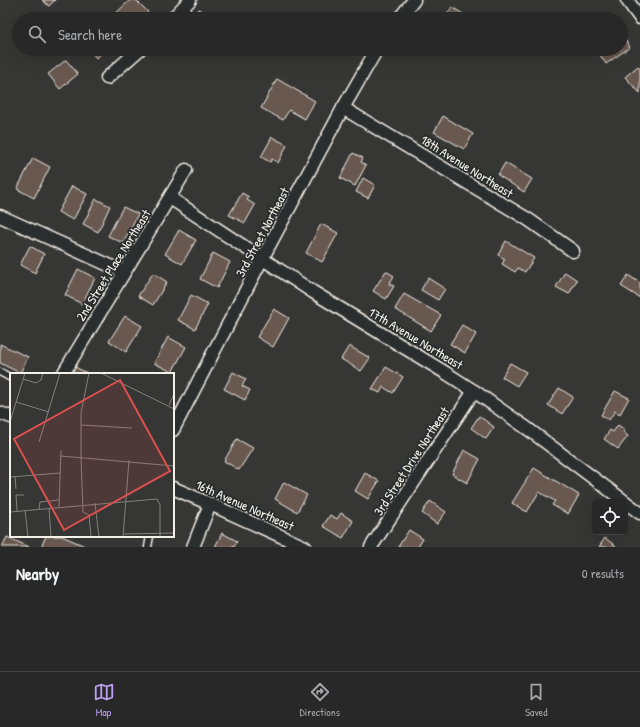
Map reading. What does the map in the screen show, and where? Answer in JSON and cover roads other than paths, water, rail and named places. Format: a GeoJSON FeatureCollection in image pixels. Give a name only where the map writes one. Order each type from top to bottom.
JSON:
{"type":"FeatureCollection","features":[{"type":"Feature","properties":{"kind":"street"},"geometry":{"type":"LineString","coordinates":[[179,12],[190,0]]}},
{"type":"Feature","properties":{"kind":"street"},"geometry":{"type":"LineString","coordinates":[[405,12],[414,0]]}},
{"type":"Feature","properties":{"kind":"street"},"geometry":{"type":"LineString","coordinates":[[627,0],[640,18]]}},
{"type":"Feature","properties":{"kind":"street"},"geometry":{"type":"LineString","coordinates":[[108,78],[132,56]]}},
{"type":"Feature","properties":{"kind":"street","name":"3rd Street Northeast"},"geometry":{"type":"LineString","coordinates":[[174,428],[262,259],[343,108],[373,56]]}},
{"type":"Feature","properties":{"kind":"street","name":"18th Avenue Northeast"},"geometry":{"type":"LineString","coordinates":[[343,108],[529,220],[573,251]]}},
{"type":"Feature","properties":{"kind":"street","name":"2nd Street Place Northeast"},"geometry":{"type":"LineString","coordinates":[[64,373],[186,170]]}},
{"type":"Feature","properties":{"kind":"street","name":"17th Avenue Northeast"},"geometry":{"type":"LineString","coordinates":[[170,198],[313,292],[474,391],[528,429],[640,513]]}},
{"type":"Feature","properties":{"kind":"street"},"geometry":{"type":"LineString","coordinates":[[0,216],[124,272]]}},
{"type":"Feature","properties":{"kind":"street","name":"3rd Street Drive Northeast"},"geometry":{"type":"LineString","coordinates":[[371,547],[474,391]]}},
{"type":"Feature","properties":{"kind":"street"},"geometry":{"type":"LineString","coordinates":[[0,413],[10,418]]}},
{"type":"Feature","properties":{"kind":"street","name":"16th Avenue Northeast"},"geometry":{"type":"LineString","coordinates":[[174,488],[305,547]]}},
{"type":"Feature","properties":{"kind":"street"},"geometry":{"type":"LineString","coordinates":[[193,547],[210,504]]}},
{"type":"Feature","properties":{"kind":"lane"},"geometry":{"type":"LineString","coordinates":[[0,372],[10,377]]}},
{"type":"Feature","properties":{"kind":"lane"},"geometry":{"type":"LineString","coordinates":[[148,547],[150,537]]}}]}
